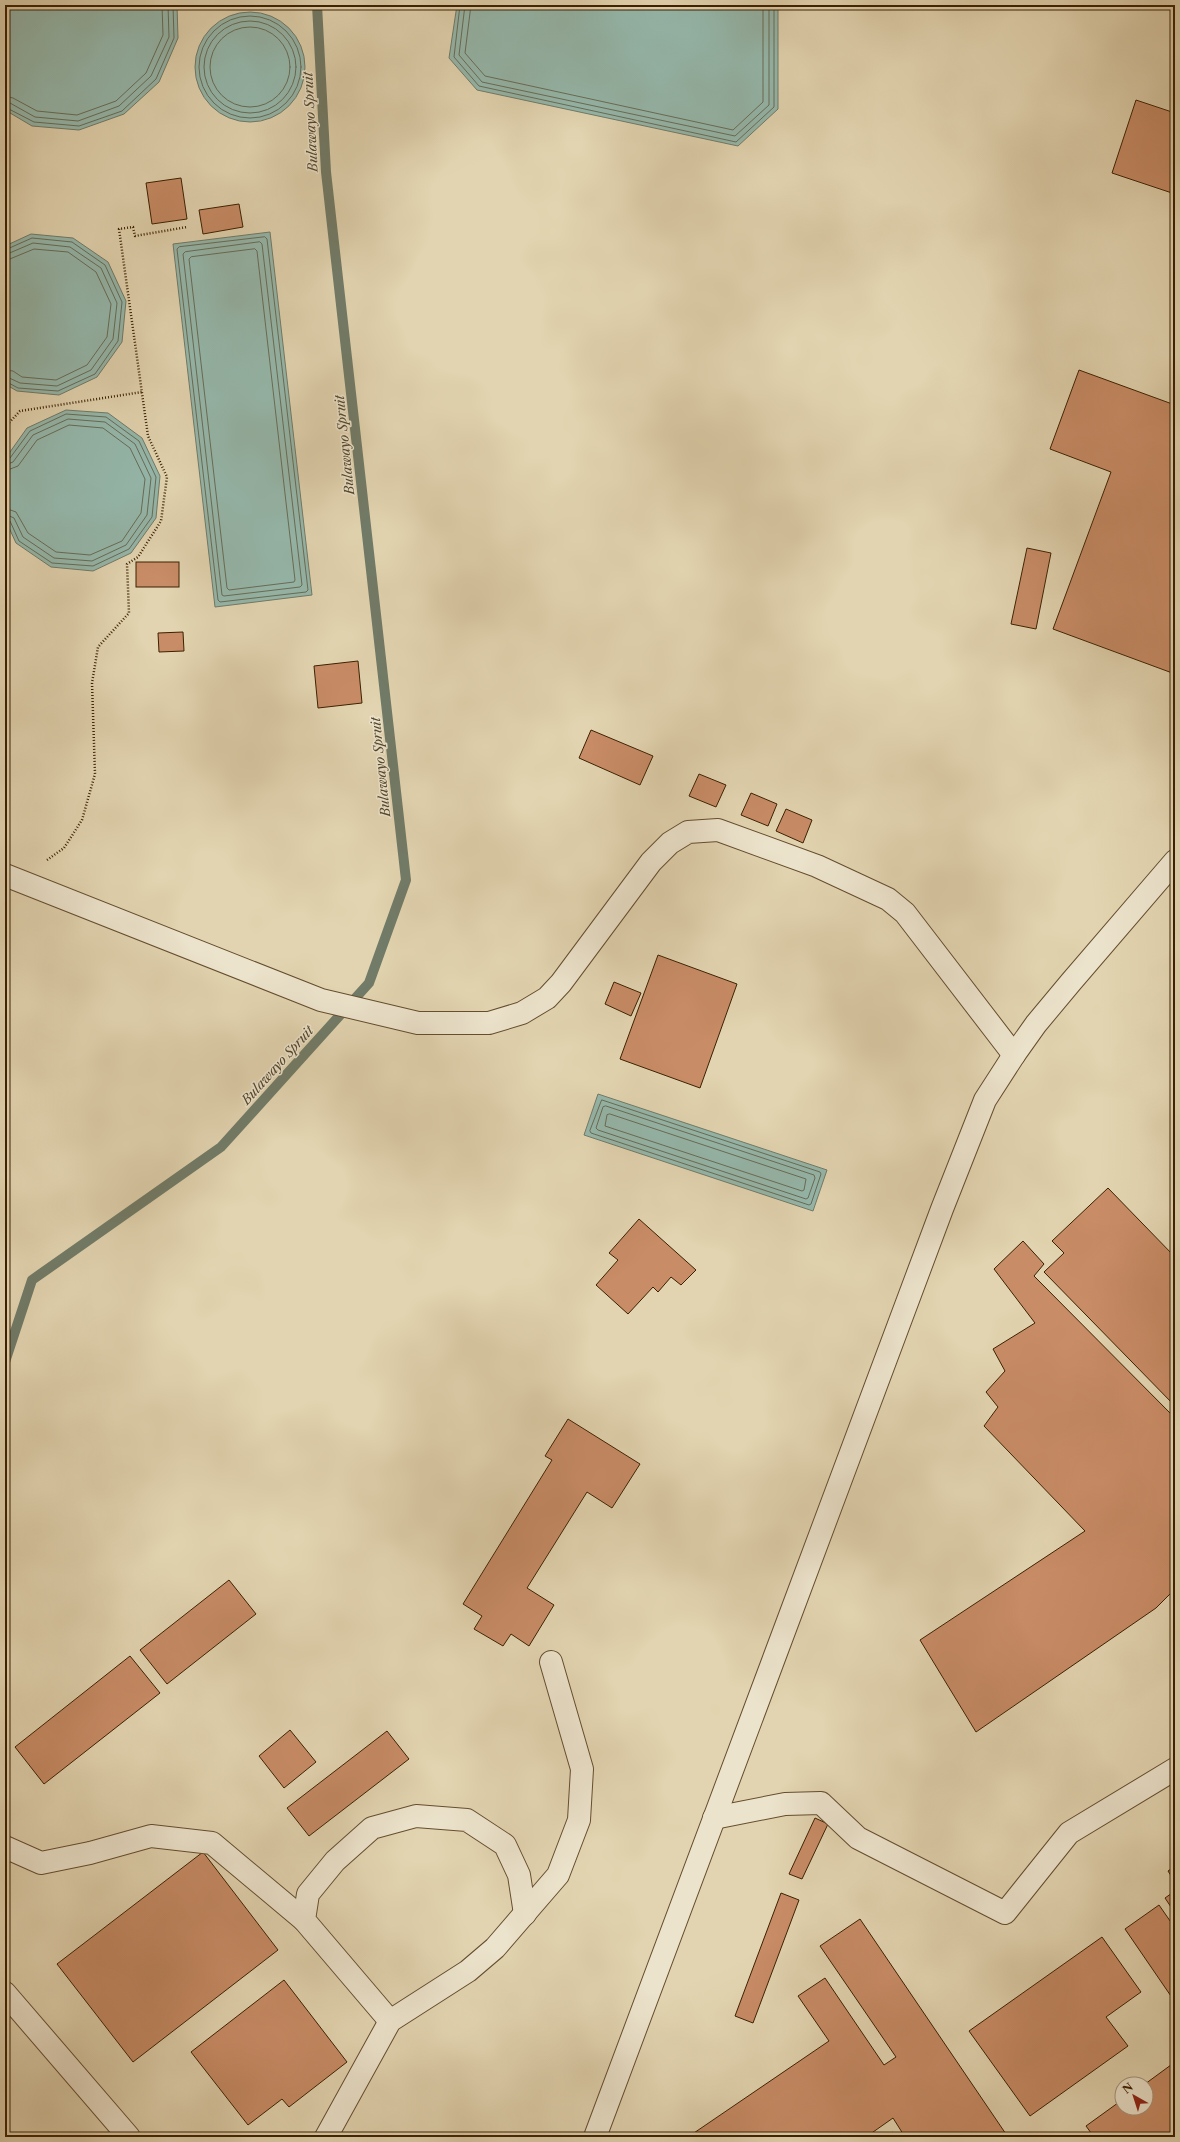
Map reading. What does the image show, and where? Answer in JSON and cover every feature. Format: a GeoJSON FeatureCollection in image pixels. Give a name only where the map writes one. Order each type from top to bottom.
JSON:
{"type":"FeatureCollection","features":[{"type":"Feature","properties":{"kind":"street"},"geometry":{"type":"LineString","coordinates":[[5,875],[321,1000],[418,1023],[489,1023],[522,1013],[547,998],[561,983],[651,862],[670,843],[688,832],[718,830],[817,866],[888,899],[905,913],[1014,1055]]}},
{"type":"Feature","properties":{"kind":"street"},"geometry":{"type":"LineString","coordinates":[[595,2137],[942,1209],[985,1100],[1036,1024],[1070,982],[1175,861]]}},
{"type":"Feature","properties":{"kind":"street"},"geometry":{"type":"LineString","coordinates":[[326,2137],[390,2021],[468,1971],[495,1948],[558,1875],[579,1820],[582,1770],[551,1662]]}},
{"type":"Feature","properties":{"kind":"street"},"geometry":{"type":"LineString","coordinates":[[714,1818],[785,1804],[821,1803],[858,1838],[1005,1913],[1069,1833],[1175,1769]]}},
{"type":"Feature","properties":{"kind":"street"},"geometry":{"type":"LineString","coordinates":[[304,1920],[308,1894],[335,1861],[372,1828],[416,1816],[467,1820],[505,1845],[519,1875],[525,1914]]}},
{"type":"Feature","properties":{"kind":"street"},"geometry":{"type":"LineString","coordinates":[[5,1847],[41,1863],[90,1853],[151,1836],[212,1842],[304,1920],[390,2021]]}},
{"type":"Feature","properties":{"kind":"street"},"geometry":{"type":"LineString","coordinates":[[5,1993],[129,2137]]}},
{"type":"Feature","properties":{"kind":"path"},"geometry":{"type":"LineString","coordinates":[[42,862],[64,848],[82,820],[94,774],[92,683],[98,647],[129,613],[127,564],[138,557],[162,521],[167,477],[148,436],[119,229],[134,227],[135,236],[187,227]]}},
{"type":"Feature","properties":{"kind":"path"},"geometry":{"type":"LineString","coordinates":[[5,427],[20,411],[142,392]]}},
{"type":"Feature","properties":{"kind":"water"},"geometry":{"type":"Polygon","coordinates":[[[5,5],[177,5],[178,38],[159,82],[124,114],[79,130],[32,126],[5,110],[5,5]]]}},
{"type":"Feature","properties":{"kind":"water"},"geometry":{"type":"Polygon","coordinates":[[[457,5],[778,5],[778,109],[738,146],[477,90],[449,58],[457,5]]]}},
{"type":"Feature","properties":{"kind":"water"},"geometry":{"type":"Polygon","coordinates":[[[250,12],[271,16],[281,21],[289,28],[296,36],[301,46],[305,67],[301,88],[296,98],[289,106],[281,113],[271,118],[250,122],[229,118],[219,113],[211,106],[204,98],[199,88],[195,67],[199,46],[204,36],[211,28],[219,21],[229,16],[250,12]]]}},
{"type":"Feature","properties":{"kind":"water"},"geometry":{"type":"Polygon","coordinates":[[[270,232],[312,595],[215,607],[173,244],[270,232]]]}},
{"type":"Feature","properties":{"kind":"water"},"geometry":{"type":"Polygon","coordinates":[[[31,234],[73,238],[108,262],[126,301],[122,342],[97,377],[59,395],[17,391],[5,384],[5,246],[31,234]]]}},
{"type":"Feature","properties":{"kind":"water"},"geometry":{"type":"Polygon","coordinates":[[[66,410],[108,413],[142,438],[160,476],[156,518],[131,553],[93,571],[51,567],[16,543],[5,519],[5,459],[27,428],[66,410]]]}},
{"type":"Feature","properties":{"kind":"water"},"geometry":{"type":"Polygon","coordinates":[[[598,1094],[827,1170],[813,1211],[584,1135],[598,1094]]]}},
{"type":"Feature","properties":{"kind":"building"},"geometry":{"type":"Polygon","coordinates":[[[1136,100],[1175,113],[1175,184],[1172,193],[1112,173],[1136,100]]]}},
{"type":"Feature","properties":{"kind":"building"},"geometry":{"type":"Polygon","coordinates":[[[181,178],[187,219],[152,224],[146,183],[181,178]]]}},
{"type":"Feature","properties":{"kind":"building"},"geometry":{"type":"Polygon","coordinates":[[[239,204],[243,227],[203,234],[199,210],[239,204]]]}},
{"type":"Feature","properties":{"kind":"building"},"geometry":{"type":"Polygon","coordinates":[[[1079,370],[1175,405],[1175,674],[1053,629],[1111,472],[1050,449],[1079,370]]]}},
{"type":"Feature","properties":{"kind":"building"},"geometry":{"type":"Polygon","coordinates":[[[1027,548],[1051,553],[1036,629],[1011,624],[1027,548]]]}},
{"type":"Feature","properties":{"kind":"building"},"geometry":{"type":"Polygon","coordinates":[[[136,562],[179,562],[179,587],[136,587],[136,562]]]}},
{"type":"Feature","properties":{"kind":"building"},"geometry":{"type":"Polygon","coordinates":[[[183,632],[184,651],[159,652],[158,633],[183,632]]]}},
{"type":"Feature","properties":{"kind":"building"},"geometry":{"type":"Polygon","coordinates":[[[358,661],[362,703],[318,708],[314,666],[358,661]]]}},
{"type":"Feature","properties":{"kind":"building"},"geometry":{"type":"Polygon","coordinates":[[[591,730],[653,756],[640,785],[579,758],[591,730]]]}},
{"type":"Feature","properties":{"kind":"building"},"geometry":{"type":"Polygon","coordinates":[[[699,774],[726,785],[716,807],[689,796],[699,774]]]}},
{"type":"Feature","properties":{"kind":"building"},"geometry":{"type":"Polygon","coordinates":[[[751,793],[777,804],[768,826],[741,815],[751,793]]]}},
{"type":"Feature","properties":{"kind":"building"},"geometry":{"type":"Polygon","coordinates":[[[786,809],[812,820],[803,843],[776,831],[786,809]]]}},
{"type":"Feature","properties":{"kind":"building"},"geometry":{"type":"Polygon","coordinates":[[[658,955],[737,984],[700,1088],[620,1059],[658,955]]]}},
{"type":"Feature","properties":{"kind":"building"},"geometry":{"type":"Polygon","coordinates":[[[614,982],[641,993],[631,1016],[605,1004],[614,982]]]}},
{"type":"Feature","properties":{"kind":"building"},"geometry":{"type":"Polygon","coordinates":[[[1108,1188],[1175,1257],[1175,1406],[1044,1272],[1064,1253],[1052,1241],[1108,1188]]]}},
{"type":"Feature","properties":{"kind":"building"},"geometry":{"type":"Polygon","coordinates":[[[639,1219],[696,1270],[681,1285],[671,1277],[658,1292],[653,1287],[628,1314],[596,1285],[618,1260],[609,1253],[639,1219]]]}},
{"type":"Feature","properties":{"kind":"building"},"geometry":{"type":"Polygon","coordinates":[[[1023,1241],[1044,1264],[1034,1276],[1175,1418],[1175,1589],[1156,1608],[976,1732],[920,1640],[1085,1531],[984,1426],[998,1407],[986,1392],[1005,1371],[993,1349],[1035,1323],[994,1269],[1023,1241]]]}},
{"type":"Feature","properties":{"kind":"building"},"geometry":{"type":"Polygon","coordinates":[[[568,1419],[640,1464],[612,1508],[587,1492],[527,1588],[554,1605],[529,1646],[511,1634],[503,1646],[474,1629],[482,1616],[463,1604],[552,1460],[545,1456],[568,1419]]]}},
{"type":"Feature","properties":{"kind":"building"},"geometry":{"type":"Polygon","coordinates":[[[229,1580],[256,1614],[167,1684],[140,1650],[229,1580]]]}},
{"type":"Feature","properties":{"kind":"building"},"geometry":{"type":"Polygon","coordinates":[[[130,1656],[160,1693],[44,1784],[15,1747],[130,1656]]]}},
{"type":"Feature","properties":{"kind":"building"},"geometry":{"type":"Polygon","coordinates":[[[290,1730],[316,1762],[284,1788],[259,1756],[290,1730]]]}},
{"type":"Feature","properties":{"kind":"building"},"geometry":{"type":"Polygon","coordinates":[[[387,1731],[409,1759],[309,1836],[287,1808],[387,1731]]]}},
{"type":"Feature","properties":{"kind":"building"},"geometry":{"type":"Polygon","coordinates":[[[815,1818],[828,1824],[802,1879],[789,1874],[815,1818]]]}},
{"type":"Feature","properties":{"kind":"building"},"geometry":{"type":"Polygon","coordinates":[[[203,1852],[278,1950],[133,2062],[57,1964],[203,1852]]]}},
{"type":"Feature","properties":{"kind":"building"},"geometry":{"type":"Polygon","coordinates":[[[1175,1866],[1175,1882],[1168,1871],[1175,1866]]]}},
{"type":"Feature","properties":{"kind":"building"},"geometry":{"type":"Polygon","coordinates":[[[1175,1891],[1175,1913],[1165,1898],[1175,1891]]]}},
{"type":"Feature","properties":{"kind":"building"},"geometry":{"type":"Polygon","coordinates":[[[781,1893],[799,1900],[753,2023],[735,2016],[781,1893]]]}},
{"type":"Feature","properties":{"kind":"building"},"geometry":{"type":"Polygon","coordinates":[[[1159,1905],[1175,1928],[1175,2002],[1125,1929],[1159,1905]]]}},
{"type":"Feature","properties":{"kind":"building"},"geometry":{"type":"Polygon","coordinates":[[[860,1919],[1008,2137],[905,2137],[893,2118],[866,2137],[688,2137],[829,2041],[798,1996],[825,1978],[884,2065],[896,2057],[820,1946],[860,1919]]]}},
{"type":"Feature","properties":{"kind":"building"},"geometry":{"type":"Polygon","coordinates":[[[1102,1937],[1141,1992],[1106,2017],[1128,2046],[1030,2116],[969,2031],[1102,1937]]]}},
{"type":"Feature","properties":{"kind":"building"},"geometry":{"type":"Polygon","coordinates":[[[284,1980],[347,2062],[289,2107],[282,2099],[248,2125],[191,2052],[284,1980]]]}},
{"type":"Feature","properties":{"kind":"building"},"geometry":{"type":"Polygon","coordinates":[[[1175,2062],[1175,2137],[1094,2137],[1086,2126],[1114,2106],[1114,2116],[1154,2116],[1154,2077],[1175,2062]]]}},
{"type":"Feature","properties":{"kind":"building"},"geometry":{"type":"Polygon","coordinates":[[[893,2132],[897,2137],[886,2137],[893,2132]]]}},
{"type":"Feature","properties":{"kind":"waterway","name":"Bulawayo Spruit"},"geometry":{"type":"LineString","coordinates":[[5,1362],[32,1280],[221,1147],[369,983],[406,880],[326,172],[317,5]]}}]}
